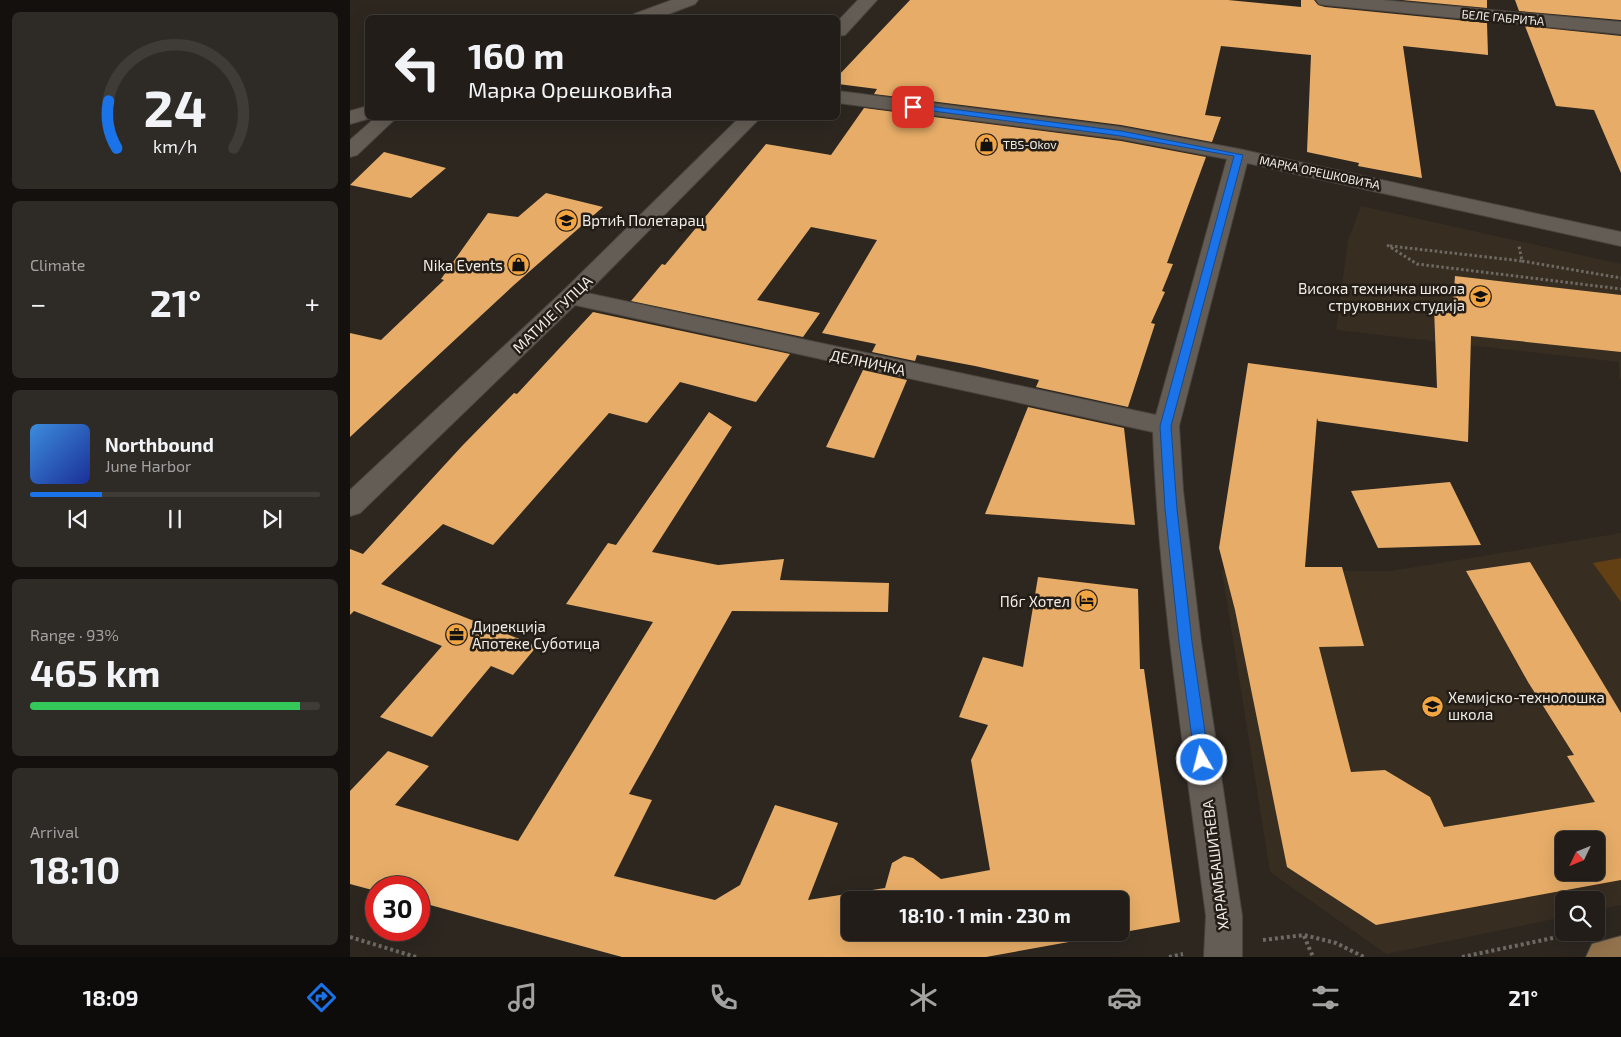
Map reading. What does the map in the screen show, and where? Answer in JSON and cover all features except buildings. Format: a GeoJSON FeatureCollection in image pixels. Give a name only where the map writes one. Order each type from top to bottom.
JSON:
{"type":"FeatureCollection","features":[{"type":"Feature","properties":{"kind":"main road"},"geometry":{"type":"LineString","coordinates":[[1604,957],[1621,954]]}},
{"type":"Feature","properties":{"kind":"street"},"geometry":{"type":"LineString","coordinates":[[648,15],[689,0]]}},
{"type":"Feature","properties":{"kind":"street"},"geometry":{"type":"LineString","coordinates":[[840,29],[868,0]]}},
{"type":"Feature","properties":{"kind":"street","name":"БЕЛЕ ГАБРИЋА"},"geometry":{"type":"LineString","coordinates":[[1325,0],[1621,28]]}},
{"type":"Feature","properties":{"kind":"street","name":"МАРКА ОРЕШКОВИЋА"},"geometry":{"type":"LineString","coordinates":[[840,97],[1121,133],[1239,155],[1621,239]]}},
{"type":"Feature","properties":{"kind":"street"},"geometry":{"type":"LineString","coordinates":[[350,118],[365,113]]}},
{"type":"Feature","properties":{"kind":"street"},"geometry":{"type":"LineString","coordinates":[[350,151],[384,120]]}},
{"type":"Feature","properties":{"kind":"street","name":"МАТИЈЕ ГУПЦА"},"geometry":{"type":"LineString","coordinates":[[350,506],[570,297],[748,120]]}},
{"type":"Feature","properties":{"kind":"street","name":"ХАРАМБАШИЋЕВА"},"geometry":{"type":"LineString","coordinates":[[1223,957],[1224,916],[1186,642],[1169,490],[1166,426],[1239,155]]}},
{"type":"Feature","properties":{"kind":"street","name":"ДЕЛНИЧКА"},"geometry":{"type":"LineString","coordinates":[[570,297],[1166,426]]}},
{"type":"Feature","properties":{"kind":"path"},"geometry":{"type":"LineString","coordinates":[[1519,244],[1522,261]]}},
{"type":"Feature","properties":{"kind":"path"},"geometry":{"type":"LineString","coordinates":[[1621,278],[1522,261],[1387,245],[1417,264],[1621,289]]}},
{"type":"Feature","properties":{"kind":"path"},"geometry":{"type":"LineString","coordinates":[[1314,957],[1304,935],[1336,943],[1364,957]]}},
{"type":"Feature","properties":{"kind":"path"},"geometry":{"type":"LineString","coordinates":[[350,937],[416,957]]}},
{"type":"Feature","properties":{"kind":"path"},"geometry":{"type":"LineString","coordinates":[[1462,957],[1555,937]]}},
{"type":"Feature","properties":{"kind":"shaded area","name":"Висока техничка школа струковних студија"},"geometry":{"type":"Polygon","coordinates":[[[1361,206],[1621,264],[1621,379],[1619,378],[1619,362],[1336,330],[1348,240],[1361,206]]]}},
{"type":"Feature","properties":{"kind":"shaded area","name":"Хемијско-технолошка школа"},"geometry":{"type":"Polygon","coordinates":[[[1621,533],[1621,905],[1605,908],[1605,891],[1555,891],[1555,919],[1386,954],[1270,872],[1222,571],[1391,571],[1621,533]]]}},
{"type":"Feature","properties":{"kind":"shaded area"},"geometry":{"type":"Polygon","coordinates":[[[1621,558],[1621,602],[1593,563],[1621,558]]]}},
{"type":"Feature","properties":{"kind":"place","name":"TBS-Okov"},"geometry":{"type":"Point","coordinates":[987,144]}},
{"type":"Feature","properties":{"kind":"place","name":"Вртић Полетарац"},"geometry":{"type":"Point","coordinates":[566,220]}},
{"type":"Feature","properties":{"kind":"place","name":"Nika Events"},"geometry":{"type":"Point","coordinates":[519,265]}},
{"type":"Feature","properties":{"kind":"place","name":"Висока техничка школа струковних студија"},"geometry":{"type":"Point","coordinates":[1481,297]}},
{"type":"Feature","properties":{"kind":"place","name":"Пбг Хотел"},"geometry":{"type":"Point","coordinates":[1086,601]}},
{"type":"Feature","properties":{"kind":"place","name":"Дирекција Апотеке Суботица"},"geometry":{"type":"Point","coordinates":[456,635]}},
{"type":"Feature","properties":{"kind":"place","name":"Хемијско-технолошка школа"},"geometry":{"type":"Point","coordinates":[1432,706]}},
{"type":"Feature","properties":{"kind":"route"},"geometry":{"type":"LineString","coordinates":[[913,107],[1121,133],[1239,155],[1166,426],[1171,509],[1202,760]]}}]}
